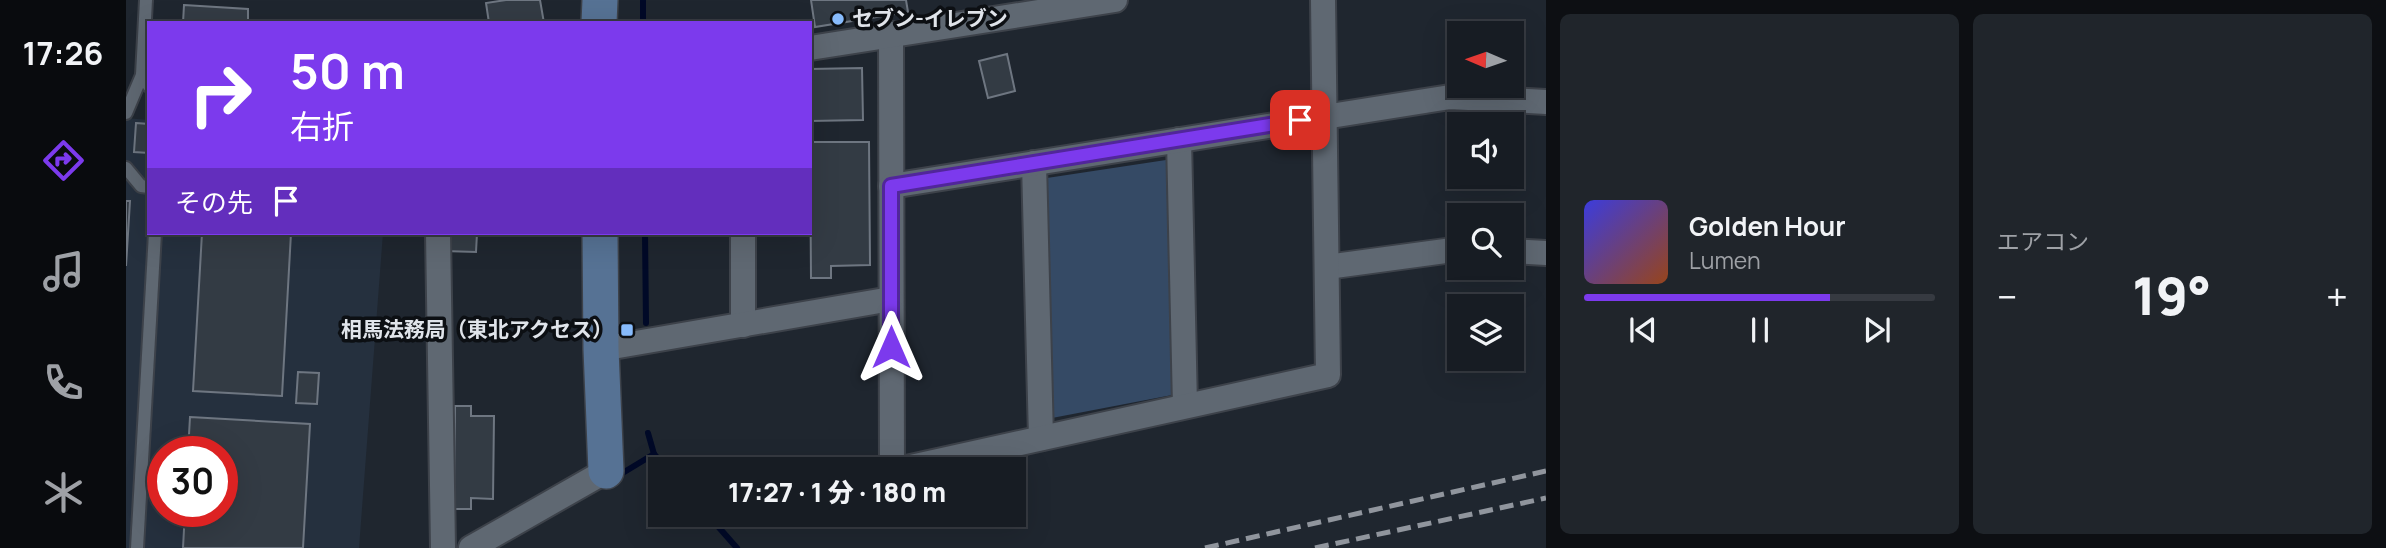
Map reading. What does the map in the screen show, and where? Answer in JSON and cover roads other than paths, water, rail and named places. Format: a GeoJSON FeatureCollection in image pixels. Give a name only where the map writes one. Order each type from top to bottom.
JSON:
{"type":"FeatureCollection","features":[{"type":"Feature","properties":{"kind":"street"},"geometry":{"type":"LineString","coordinates":[[600,0],[600,21]]}},
{"type":"Feature","properties":{"kind":"street"},"geometry":{"type":"LineString","coordinates":[[812,48],[1115,0]]}},
{"type":"Feature","properties":{"kind":"street"},"geometry":{"type":"LineString","coordinates":[[956,457],[1328,375],[1323,0]]}},
{"type":"Feature","properties":{"kind":"street"},"geometry":{"type":"LineString","coordinates":[[891,34],[892,457]]}},
{"type":"Feature","properties":{"kind":"street"},"geometry":{"type":"LineString","coordinates":[[891,186],[1450,97],[1546,102]]}},
{"type":"Feature","properties":{"kind":"street"},"geometry":{"type":"LineString","coordinates":[[1179,140],[1185,406]]}},
{"type":"Feature","properties":{"kind":"street"},"geometry":{"type":"LineString","coordinates":[[1034,163],[1041,438]]}},
{"type":"Feature","properties":{"kind":"street"},"geometry":{"type":"LineString","coordinates":[[438,235],[443,548]]}},
{"type":"Feature","properties":{"kind":"street"},"geometry":{"type":"LineString","coordinates":[[471,548],[606,471],[600,235]]}},
{"type":"Feature","properties":{"kind":"street"},"geometry":{"type":"LineString","coordinates":[[743,235],[743,325]]}},
{"type":"Feature","properties":{"kind":"street"},"geometry":{"type":"LineString","coordinates":[[1327,268],[1447,251]]}},
{"type":"Feature","properties":{"kind":"street"},"geometry":{"type":"LineString","coordinates":[[1524,252],[1546,253]]}},
{"type":"Feature","properties":{"kind":"street"},"geometry":{"type":"LineString","coordinates":[[601,349],[891,299]]}},
{"type":"Feature","properties":{"kind":"lane"},"geometry":{"type":"LineString","coordinates":[[126,113],[145,80],[146,0]]}},
{"type":"Feature","properties":{"kind":"lane"},"geometry":{"type":"LineString","coordinates":[[126,168],[141,186],[147,187]]}},
{"type":"Feature","properties":{"kind":"lane"},"geometry":{"type":"LineString","coordinates":[[137,548],[155,235]]}},
{"type":"Feature","properties":{"kind":"waterway"},"geometry":{"type":"LineString","coordinates":[[643,0],[643,21]]}},
{"type":"Feature","properties":{"kind":"waterway"},"geometry":{"type":"LineString","coordinates":[[645,235],[646,323]]}},
{"type":"Feature","properties":{"kind":"waterway"},"geometry":{"type":"LineString","coordinates":[[648,433],[657,457]]}},
{"type":"Feature","properties":{"kind":"waterway"},"geometry":{"type":"LineString","coordinates":[[616,477],[654,454]]}},
{"type":"Feature","properties":{"kind":"waterway"},"geometry":{"type":"LineString","coordinates":[[718,527],[737,548]]}},
{"type":"Feature","properties":{"kind":"railway"},"geometry":{"type":"LineString","coordinates":[[1205,548],[1546,471]]}},
{"type":"Feature","properties":{"kind":"railway"},"geometry":{"type":"LineString","coordinates":[[1315,548],[1546,498]]}},
{"type":"Feature","properties":{"kind":"place","name":"セブン-イレブン"},"geometry":{"type":"Point","coordinates":[838,19]}},
{"type":"Feature","properties":{"kind":"place","name":"相馬法務局（東北アクセス）"},"geometry":{"type":"Point","coordinates":[627,330]}}]}
